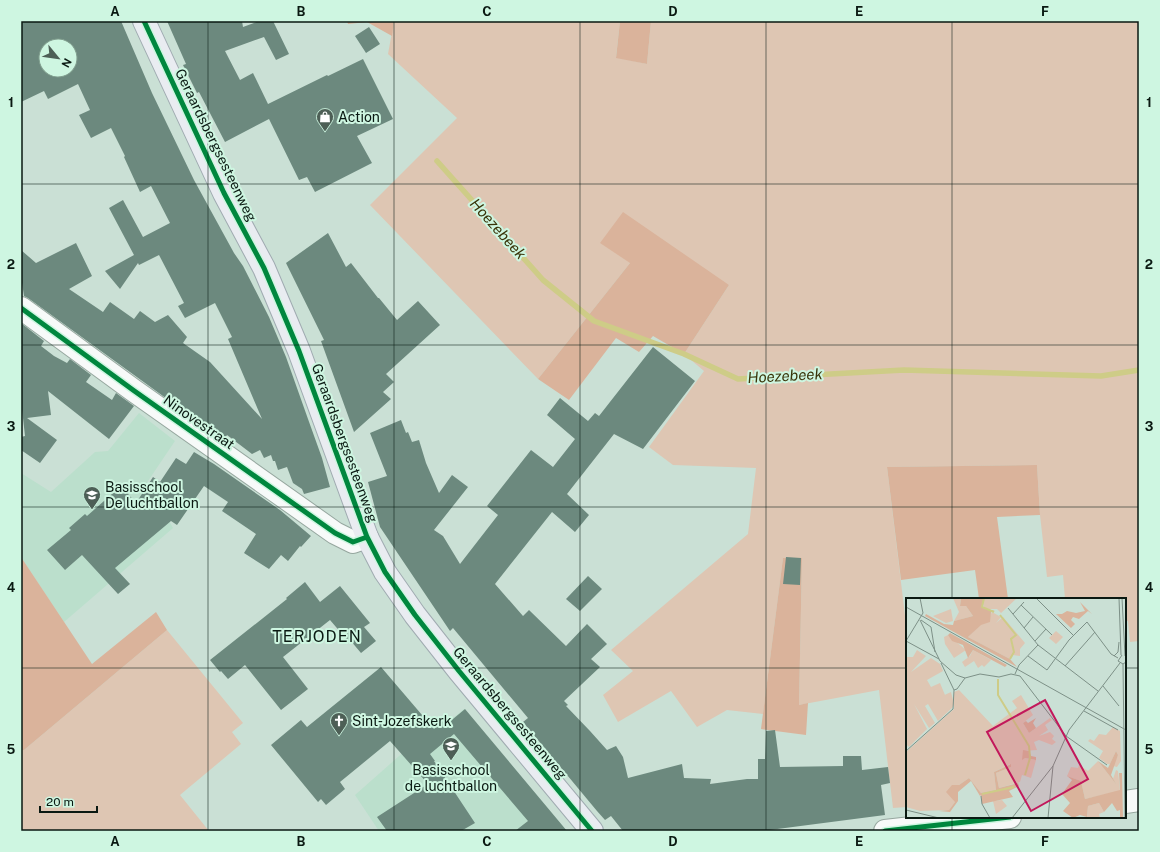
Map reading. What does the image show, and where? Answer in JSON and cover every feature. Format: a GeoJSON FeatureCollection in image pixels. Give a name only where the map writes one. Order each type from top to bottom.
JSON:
{"type":"FeatureCollection","features":[{"type":"Feature","properties":{"kind":"main road","name":"Geraardsbergsesteenweg"},"geometry":{"type":"LineString","coordinates":[[144,21],[224,193],[264,268],[299,351],[368,537],[385,572],[415,615],[464,677],[592,831]]}},
{"type":"Feature","properties":{"kind":"street","name":"Ninovestraat"},"geometry":{"type":"LineString","coordinates":[[21,308],[133,390],[335,533],[353,542],[368,537]]}},
{"type":"Feature","properties":{"kind":"street"},"geometry":{"type":"LineString","coordinates":[[1126,802],[1139,800]]}},
{"type":"Feature","properties":{"kind":"street"},"geometry":{"type":"LineString","coordinates":[[885,831],[1001,818]]}},
{"type":"Feature","properties":{"kind":"shaded area"},"geometry":{"type":"Polygon","coordinates":[[[347,21],[394,21],[392,36],[367,22],[348,24],[347,21]]]}},
{"type":"Feature","properties":{"kind":"shaded area"},"geometry":{"type":"Polygon","coordinates":[[[394,21],[620,21],[616,57],[647,64],[651,21],[1139,21],[1139,641],[1130,642],[1128,621],[1126,621],[1126,598],[1065,598],[1063,575],[1047,577],[1040,515],[1037,465],[887,467],[906,624],[906,807],[893,808],[879,690],[799,705],[802,558],[783,558],[763,714],[727,710],[697,727],[671,691],[618,722],[603,695],[633,671],[611,650],[748,534],[756,468],[673,465],[649,447],[704,371],[684,354],[729,285],[630,263],[538,379],[370,205],[457,118],[388,54],[394,21]]]}},
{"type":"Feature","properties":{"kind":"shaded area"},"geometry":{"type":"Polygon","coordinates":[[[620,21],[651,21],[647,64],[616,58],[620,21]]]}},
{"type":"Feature","properties":{"kind":"shaded area"},"geometry":{"type":"Polygon","coordinates":[[[623,212],[729,285],[684,354],[653,336],[639,352],[616,338],[569,400],[538,379],[630,263],[600,243],[623,212]]]}},
{"type":"Feature","properties":{"kind":"shaded area","name":"Basisschool De luchtballon"},"geometry":{"type":"Polygon","coordinates":[[[139,413],[175,441],[146,484],[153,492],[173,528],[64,622],[21,557],[21,473],[51,492],[95,452],[108,451],[139,413]]]}},
{"type":"Feature","properties":{"kind":"shaded area"},"geometry":{"type":"Polygon","coordinates":[[[1037,465],[1040,515],[997,517],[1008,598],[979,598],[975,570],[901,580],[887,467],[1037,465]]]}},
{"type":"Feature","properties":{"kind":"shaded area"},"geometry":{"type":"Polygon","coordinates":[[[21,557],[92,664],[156,612],[167,630],[24,750],[21,750],[21,557]]]}},
{"type":"Feature","properties":{"kind":"shaded area"},"geometry":{"type":"Polygon","coordinates":[[[783,558],[802,558],[799,705],[808,703],[806,735],[761,729],[783,558]]]}},
{"type":"Feature","properties":{"kind":"shaded area"},"geometry":{"type":"Polygon","coordinates":[[[167,630],[243,723],[232,732],[241,744],[180,795],[209,831],[21,831],[21,750],[24,750],[167,630]]]}},
{"type":"Feature","properties":{"kind":"shaded area","name":"Basisschool de luchtballon"},"geometry":{"type":"Polygon","coordinates":[[[464,709],[567,831],[379,831],[355,795],[433,726],[435,728],[444,720],[447,723],[464,709]]]}},
{"type":"Feature","properties":{"kind":"building"},"geometry":{"type":"Polygon","coordinates":[[[21,21],[121,21],[152,93],[194,180],[234,253],[243,266],[269,317],[286,357],[322,458],[330,487],[304,494],[302,489],[293,483],[287,467],[278,470],[271,455],[264,458],[260,450],[252,454],[227,435],[225,438],[186,411],[185,412],[24,296],[21,276],[21,250],[36,263],[76,243],[92,276],[69,289],[103,312],[110,302],[134,319],[140,311],[155,322],[168,315],[187,337],[183,343],[210,362],[262,419],[228,339],[232,337],[215,303],[185,318],[178,306],[184,303],[159,255],[139,265],[138,263],[120,289],[105,271],[134,255],[109,208],[123,200],[143,237],[170,223],[151,186],[140,192],[111,128],[91,138],[79,115],[90,110],[78,84],[48,99],[44,91],[21,102],[21,21]]]}},
{"type":"Feature","properties":{"kind":"building"},"geometry":{"type":"Polygon","coordinates":[[[167,21],[242,21],[243,27],[259,21],[273,21],[289,54],[276,60],[264,37],[225,51],[240,80],[253,73],[268,104],[363,59],[393,119],[357,136],[372,163],[315,192],[307,177],[299,180],[269,119],[225,142],[183,65],[186,64],[167,21]]]}},
{"type":"Feature","properties":{"kind":"building"},"geometry":{"type":"Polygon","coordinates":[[[369,27],[380,44],[366,53],[355,36],[369,27]]]}},
{"type":"Feature","properties":{"kind":"building"},"geometry":{"type":"Polygon","coordinates":[[[328,233],[346,267],[351,263],[397,320],[418,301],[440,325],[386,374],[394,382],[383,392],[391,399],[354,432],[321,341],[324,340],[286,263],[328,233]]]}},
{"type":"Feature","properties":{"kind":"building"},"geometry":{"type":"Polygon","coordinates":[[[21,323],[44,341],[41,346],[54,356],[67,363],[70,359],[91,375],[86,382],[112,400],[116,393],[134,406],[109,439],[48,391],[51,415],[27,418],[57,440],[40,463],[21,450],[21,437],[25,436],[21,400],[21,323]]]}},
{"type":"Feature","properties":{"kind":"building"},"geometry":{"type":"Polygon","coordinates":[[[653,347],[695,381],[643,449],[614,434],[567,494],[589,515],[575,532],[552,512],[495,584],[523,616],[529,610],[566,646],[587,624],[607,644],[591,659],[600,667],[564,701],[568,705],[566,706],[607,750],[616,746],[623,757],[628,778],[682,764],[684,778],[711,779],[710,784],[758,779],[758,759],[765,759],[766,731],[775,730],[780,767],[843,766],[843,756],[861,756],[862,770],[888,767],[890,783],[881,785],[885,815],[762,831],[623,831],[611,816],[605,820],[597,811],[523,722],[528,718],[453,628],[450,631],[380,527],[368,482],[387,476],[370,433],[401,420],[406,433],[408,432],[412,442],[419,440],[426,463],[439,493],[452,475],[468,487],[434,530],[443,536],[460,564],[498,515],[487,506],[531,450],[553,467],[575,439],[547,415],[560,398],[588,421],[595,413],[599,416],[653,347]]]}},
{"type":"Feature","properties":{"kind":"building"},"geometry":{"type":"Polygon","coordinates":[[[194,452],[214,464],[280,510],[311,536],[301,547],[300,546],[288,561],[281,555],[269,569],[244,553],[256,534],[222,511],[228,502],[204,486],[177,525],[171,521],[115,568],[130,584],[118,594],[82,555],[65,570],[47,550],[71,530],[69,528],[85,514],[87,516],[121,486],[136,503],[153,477],[160,482],[176,458],[186,464],[194,452]]]}},
{"type":"Feature","properties":{"kind":"building"},"geometry":{"type":"Polygon","coordinates":[[[786,557],[801,558],[800,585],[783,584],[786,557]]]}},
{"type":"Feature","properties":{"kind":"building"},"geometry":{"type":"Polygon","coordinates":[[[588,576],[602,589],[580,611],[566,599],[588,576]]]}},
{"type":"Feature","properties":{"kind":"building"},"geometry":{"type":"Polygon","coordinates":[[[305,582],[320,602],[340,586],[370,623],[364,627],[376,641],[361,653],[350,640],[348,641],[330,620],[283,657],[308,689],[281,710],[245,665],[228,679],[210,660],[287,599],[286,598],[305,582]]]}},
{"type":"Feature","properties":{"kind":"building"},"geometry":{"type":"Polygon","coordinates":[[[381,667],[434,729],[444,720],[447,724],[465,709],[567,831],[515,831],[528,821],[454,734],[430,754],[475,823],[461,831],[387,831],[377,817],[428,784],[390,741],[340,782],[345,789],[326,805],[321,799],[318,802],[271,745],[301,720],[307,727],[381,667]]]}},
{"type":"Feature","properties":{"kind":"waterway","name":"Hoezebeek"},"geometry":{"type":"LineString","coordinates":[[437,161],[543,280],[594,321],[684,354],[738,379],[904,370],[1101,376],[1139,370]]}},
{"type":"Feature","properties":{"kind":"cycle path"},"geometry":{"type":"LineString","coordinates":[[144,21],[224,193],[264,268],[299,351],[367,537],[385,572],[415,615],[459,671],[592,831]]}},
{"type":"Feature","properties":{"kind":"cycle path"},"geometry":{"type":"LineString","coordinates":[[21,308],[133,390],[335,533],[353,542],[367,537]]}},
{"type":"Feature","properties":{"kind":"cycle path"},"geometry":{"type":"LineString","coordinates":[[885,831],[1001,818]]}},
{"type":"Feature","properties":{"kind":"place","name":"Action"},"geometry":{"type":"Point","coordinates":[325,132]}},
{"type":"Feature","properties":{"kind":"place","name":"Basisschool De luchtballon"},"geometry":{"type":"Point","coordinates":[92,510]}},
{"type":"Feature","properties":{"kind":"place","name":"Sint-Jozefskerk"},"geometry":{"type":"Point","coordinates":[339,736]}},
{"type":"Feature","properties":{"kind":"place","name":"Basisschool de luchtballon"},"geometry":{"type":"Point","coordinates":[451,761]}},
{"type":"Feature","properties":{"kind":"district","name":"TERJODEN"},"geometry":{"type":"Point","coordinates":[317,636]}}]}
